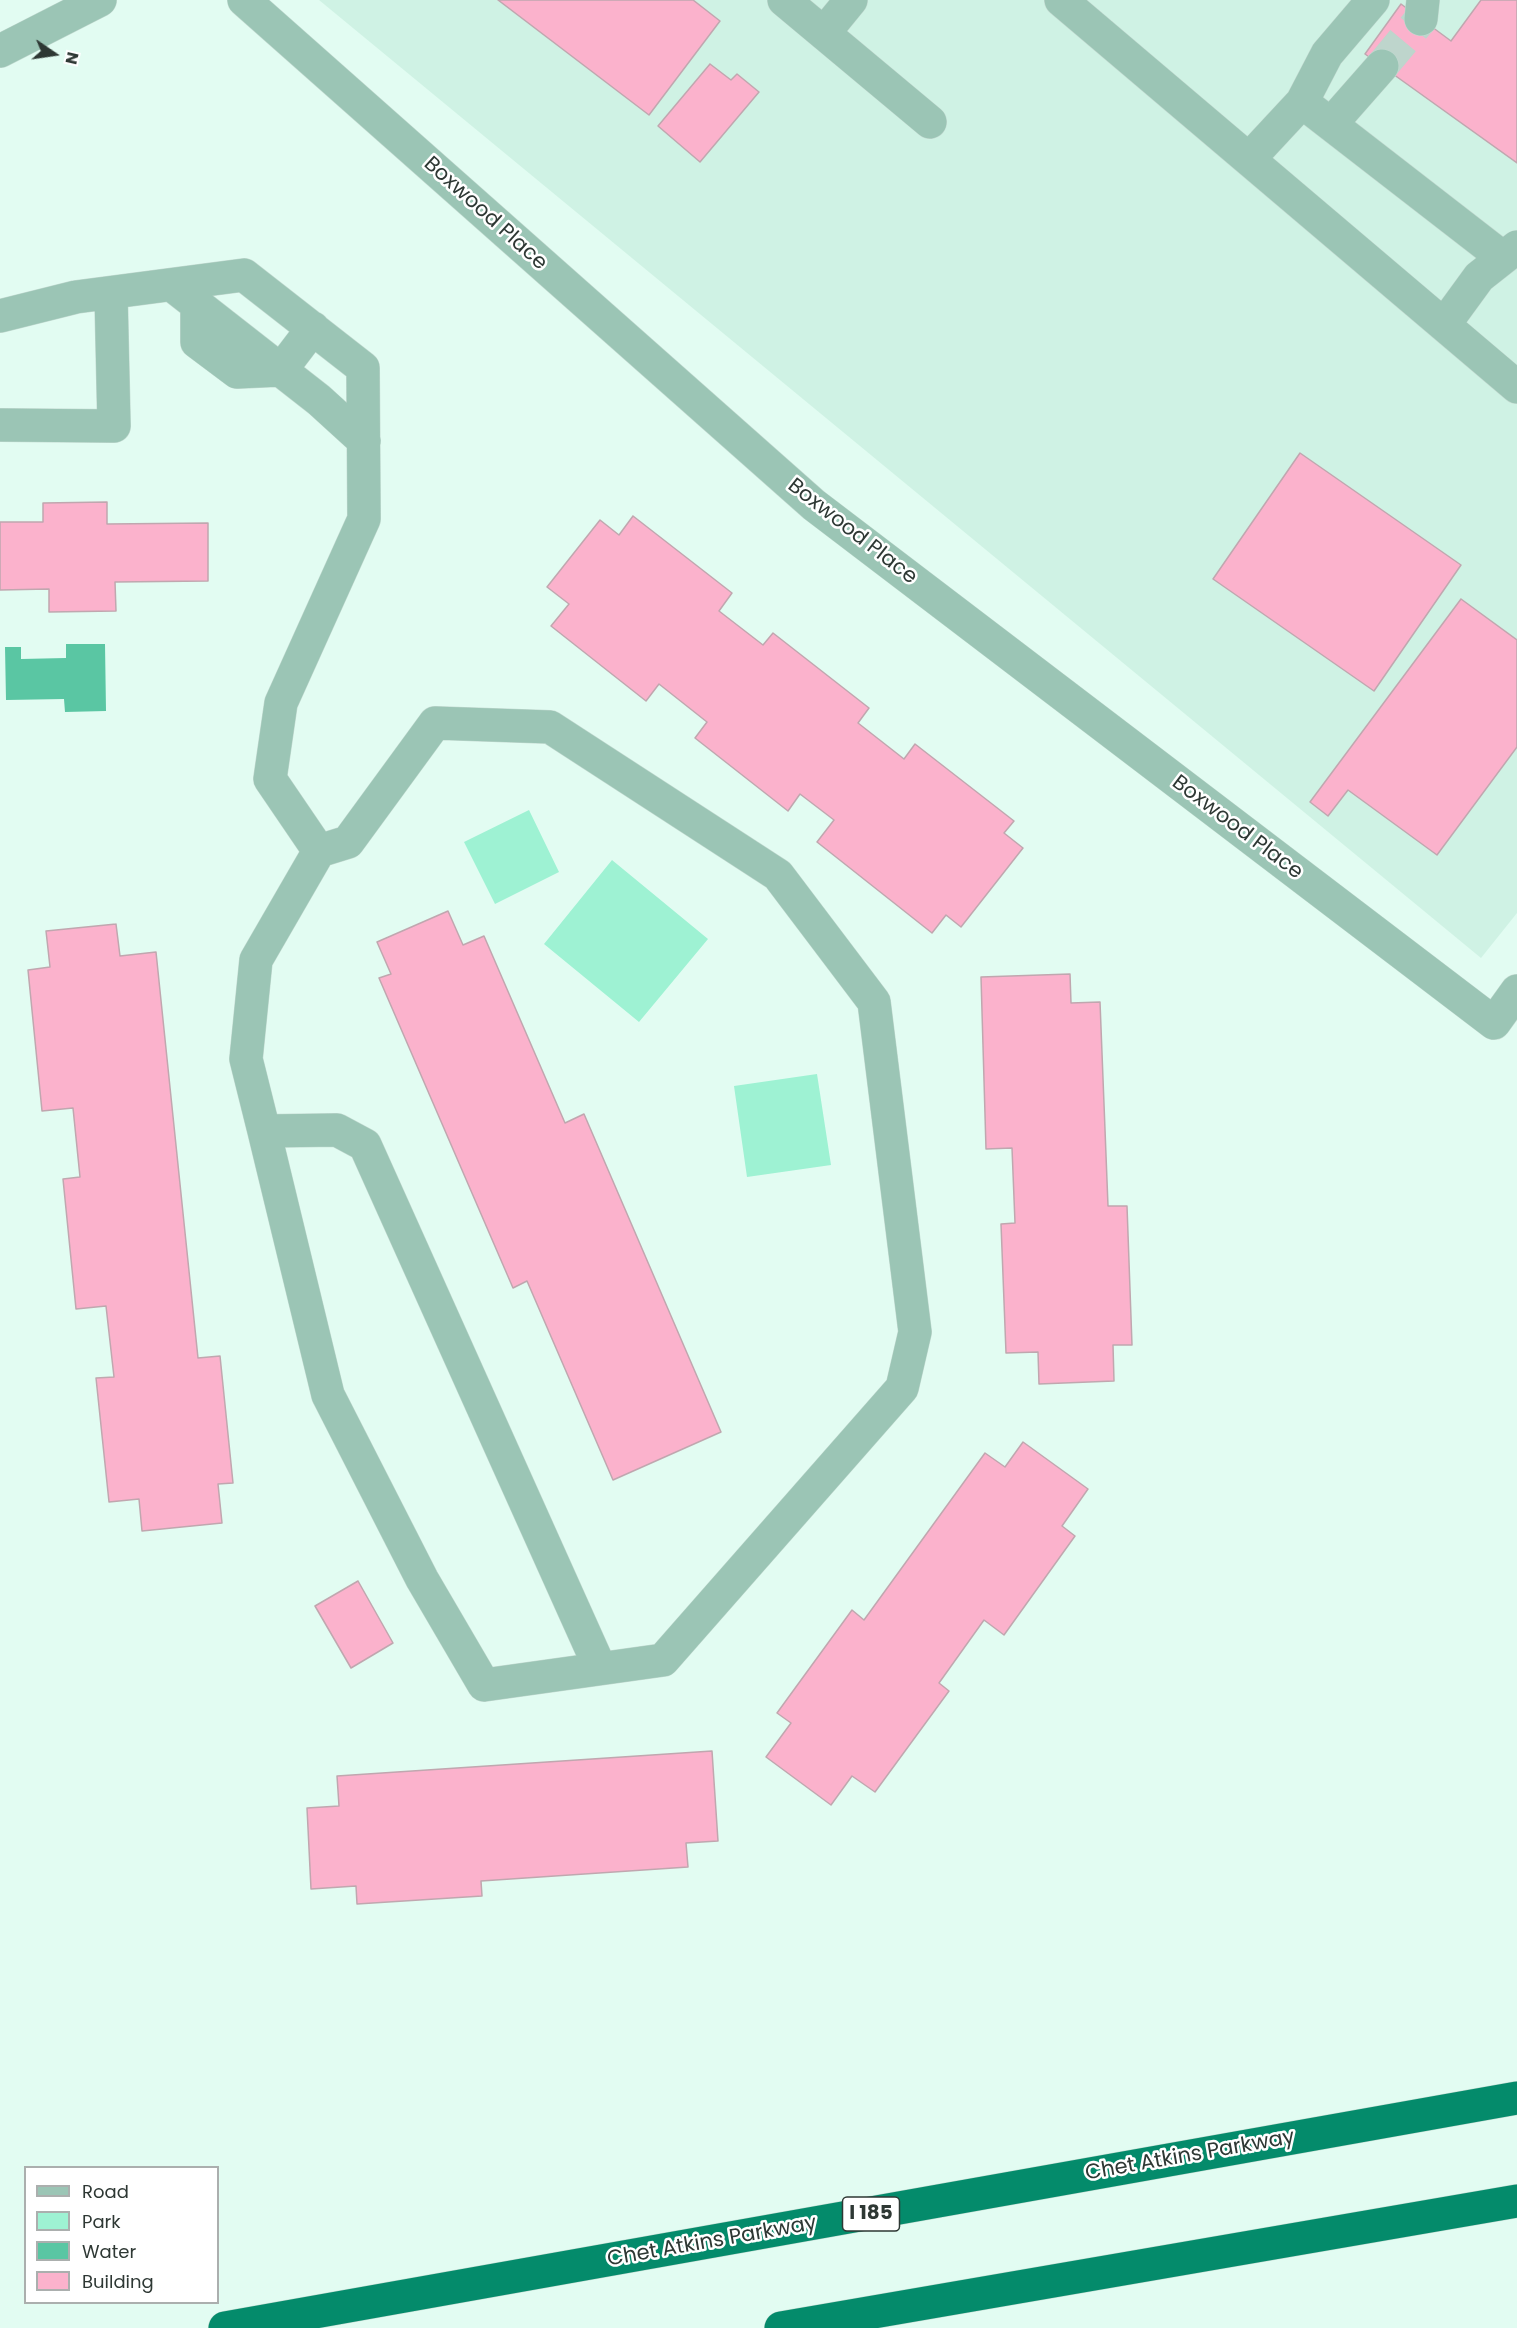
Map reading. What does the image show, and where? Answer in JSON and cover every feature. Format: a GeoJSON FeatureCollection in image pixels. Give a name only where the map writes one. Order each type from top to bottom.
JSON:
{"type":"FeatureCollection","features":[{"type":"Feature","properties":{"kind":"highway","name":"Chet Atkins Parkway"},"geometry":{"type":"LineString","coordinates":[[225,2328],[1517,2098]]}},
{"type":"Feature","properties":{"kind":"highway"},"geometry":{"type":"LineString","coordinates":[[781,2328],[1517,2201]]}},
{"type":"Feature","properties":{"kind":"street"},"geometry":{"type":"LineString","coordinates":[[0,51],[100,0]]}},
{"type":"Feature","properties":{"kind":"street","name":"Boxwood Place"},"geometry":{"type":"LineString","coordinates":[[244,0],[814,505],[1494,1023],[1517,991]]}},
{"type":"Feature","properties":{"kind":"street"},"geometry":{"type":"LineString","coordinates":[[784,0],[930,122]]}},
{"type":"Feature","properties":{"kind":"street"},"geometry":{"type":"LineString","coordinates":[[824,33],[851,0]]}},
{"type":"Feature","properties":{"kind":"street"},"geometry":{"type":"LineString","coordinates":[[1062,0],[1517,387]]}},
{"type":"Feature","properties":{"kind":"street"},"geometry":{"type":"LineString","coordinates":[[1249,159],[1302,102],[1327,54],[1373,0]]}},
{"type":"Feature","properties":{"kind":"street"},"geometry":{"type":"LineString","coordinates":[[1331,124],[1382,66]]}},
{"type":"Feature","properties":{"kind":"street"},"geometry":{"type":"LineString","coordinates":[[1302,102],[1510,252],[1479,277],[1444,325]]}},
{"type":"Feature","properties":{"kind":"street"},"geometry":{"type":"LineString","coordinates":[[0,316],[76,297],[111,293],[184,295],[244,275],[363,368],[364,519],[281,703],[270,778],[319,851]]}},
{"type":"Feature","properties":{"kind":"street"},"geometry":{"type":"LineString","coordinates":[[0,425],[114,426],[111,293]]}},
{"type":"Feature","properties":{"kind":"street"},"geometry":{"type":"LineString","coordinates":[[184,295],[282,370],[364,441]]}},
{"type":"Feature","properties":{"kind":"street"},"geometry":{"type":"LineString","coordinates":[[282,370],[313,328]]}},
{"type":"Feature","properties":{"kind":"street"},"geometry":{"type":"LineString","coordinates":[[435,723],[550,727],[778,875],[874,1002],[915,1332],[902,1388],[663,1660],[484,1685],[422,1579],[328,1395],[246,1059],[256,960],[319,851],[348,842],[435,723]]}},
{"type":"Feature","properties":{"kind":"street"},"geometry":{"type":"LineString","coordinates":[[264,1131],[337,1130],[365,1145],[600,1668]]}},
{"type":"Feature","properties":{"kind":"shaded area"},"geometry":{"type":"Polygon","coordinates":[[[319,0],[1517,0],[1517,913],[1481,958],[319,0]]]}},
{"type":"Feature","properties":{"kind":"green space"},"geometry":{"type":"Polygon","coordinates":[[[529,810],[559,872],[495,904],[464,842],[529,810]]]}},
{"type":"Feature","properties":{"kind":"green space"},"geometry":{"type":"Polygon","coordinates":[[[612,860],[708,939],[639,1022],[544,944],[612,860]]]}},
{"type":"Feature","properties":{"kind":"green space"},"geometry":{"type":"Polygon","coordinates":[[[817,1074],[831,1165],[747,1177],[734,1086],[817,1074]]]}},
{"type":"Feature","properties":{"kind":"water"},"geometry":{"type":"Polygon","coordinates":[[[66,644],[105,644],[106,711],[65,712],[64,699],[6,700],[5,647],[21,647],[21,659],[66,658],[66,644]]]}},
{"type":"Feature","properties":{"kind":"building"},"geometry":{"type":"Polygon","coordinates":[[[498,0],[693,0],[720,21],[649,115],[498,0]]]}},
{"type":"Feature","properties":{"kind":"building"},"geometry":{"type":"Polygon","coordinates":[[[1481,0],[1517,0],[1517,163],[1365,54],[1401,4],[1451,41],[1481,0]]]}},
{"type":"Feature","properties":{"kind":"building"},"geometry":{"type":"Polygon","coordinates":[[[710,64],[731,80],[737,74],[759,92],[700,162],[658,126],[710,64]]]}},
{"type":"Feature","properties":{"kind":"building"},"geometry":{"type":"Polygon","coordinates":[[[1300,453],[1461,565],[1374,691],[1213,579],[1300,453]]]}},
{"type":"Feature","properties":{"kind":"building"},"geometry":{"type":"Polygon","coordinates":[[[107,502],[107,524],[208,523],[208,581],[115,582],[116,611],[49,612],[49,589],[0,590],[0,522],[43,522],[43,503],[107,502]]]}},
{"type":"Feature","properties":{"kind":"building"},"geometry":{"type":"Polygon","coordinates":[[[633,516],[732,593],[719,611],[763,645],[773,633],[869,708],[858,723],[904,759],[915,744],[1014,821],[1004,833],[1023,848],[961,927],[946,915],[932,933],[817,842],[834,820],[800,794],[788,811],[695,738],[707,722],[659,684],[646,701],[551,626],[569,604],[547,587],[600,520],[619,535],[633,516]]]}},
{"type":"Feature","properties":{"kind":"building"},"geometry":{"type":"Polygon","coordinates":[[[1461,599],[1517,640],[1517,747],[1437,855],[1348,790],[1328,816],[1310,802],[1461,599]]]}},
{"type":"Feature","properties":{"kind":"building"},"geometry":{"type":"Polygon","coordinates":[[[448,911],[463,945],[484,936],[565,1123],[584,1114],[721,1432],[613,1480],[527,1281],[513,1288],[379,978],[391,974],[377,942],[448,911]]]}},
{"type":"Feature","properties":{"kind":"building"},"geometry":{"type":"Polygon","coordinates":[[[116,924],[120,956],[156,952],[198,1358],[220,1356],[233,1483],[218,1484],[222,1523],[142,1531],[139,1499],[109,1502],[96,1378],[114,1377],[106,1306],[76,1309],[63,1179],[80,1177],[73,1108],[42,1111],[28,970],[50,967],[46,931],[116,924]]]}},
{"type":"Feature","properties":{"kind":"building"},"geometry":{"type":"Polygon","coordinates":[[[1070,974],[1071,1003],[1100,1002],[1108,1206],[1127,1206],[1132,1345],[1113,1345],[1114,1381],[1039,1384],[1038,1352],[1006,1353],[1001,1224],[1015,1223],[1012,1148],[986,1149],[981,977],[1070,974]]]}},
{"type":"Feature","properties":{"kind":"building"},"geometry":{"type":"Polygon","coordinates":[[[1023,1442],[1088,1489],[1062,1526],[1075,1536],[1004,1635],[984,1620],[939,1683],[949,1691],[875,1792],[852,1776],[831,1805],[766,1757],[791,1723],[777,1713],[852,1610],[864,1620],[985,1453],[1005,1467],[1023,1442]]]}},
{"type":"Feature","properties":{"kind":"building"},"geometry":{"type":"Polygon","coordinates":[[[358,1581],[393,1643],[351,1668],[315,1606],[358,1581]]]}},
{"type":"Feature","properties":{"kind":"building"},"geometry":{"type":"Polygon","coordinates":[[[712,1751],[718,1841],[686,1843],[688,1867],[481,1881],[482,1896],[357,1904],[356,1886],[311,1889],[307,1808],[339,1806],[337,1776],[712,1751]]]}},
{"type":"Feature","properties":{"kind":"tunnel"},"geometry":{"type":"LineString","coordinates":[[1382,66],[1421,19]]}}]}
